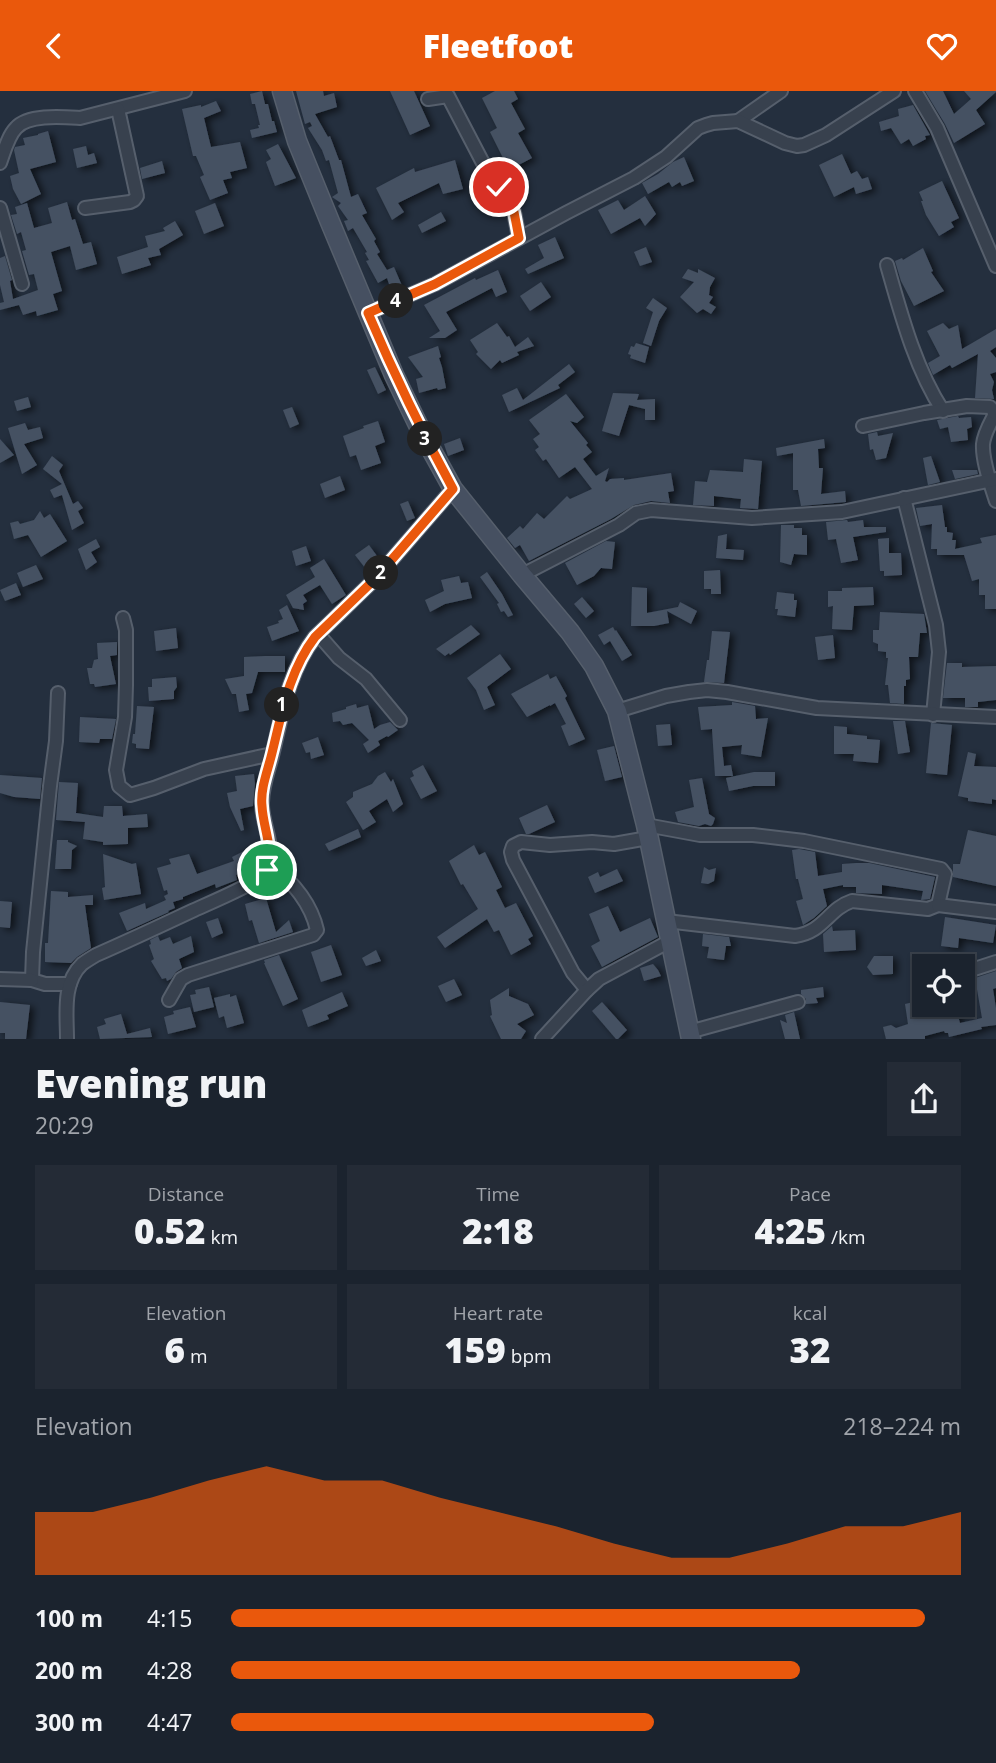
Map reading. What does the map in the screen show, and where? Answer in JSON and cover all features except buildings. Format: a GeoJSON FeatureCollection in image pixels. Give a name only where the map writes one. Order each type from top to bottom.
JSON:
{"type":"FeatureCollection","features":[{"type":"Feature","properties":{"kind":"street"},"geometry":{"type":"LineString","coordinates":[[0,163],[14,129],[30,120],[80,118],[185,91]]}},
{"type":"Feature","properties":{"kind":"street"},"geometry":{"type":"LineString","coordinates":[[282,91],[297,141],[394,375],[422,433],[453,489],[570,632],[594,666],[617,711],[647,831],[690,1035],[798,1002]]}},
{"type":"Feature","properties":{"kind":"street"},"geometry":{"type":"LineString","coordinates":[[738,121],[781,91]]}},
{"type":"Feature","properties":{"kind":"street"},"geometry":{"type":"LineString","coordinates":[[368,313],[435,284],[634,178],[666,157],[698,128],[713,123],[738,121],[785,143],[804,145],[826,135],[894,91]]}},
{"type":"Feature","properties":{"kind":"street"},"geometry":{"type":"LineString","coordinates":[[915,91],[937,128],[996,267]]}},
{"type":"Feature","properties":{"kind":"street"},"geometry":{"type":"LineString","coordinates":[[428,99],[448,96],[483,163],[514,212],[519,238]]}},
{"type":"Feature","properties":{"kind":"street"},"geometry":{"type":"LineString","coordinates":[[85,208],[130,202],[137,196],[118,109]]}},
{"type":"Feature","properties":{"kind":"street"},"geometry":{"type":"LineString","coordinates":[[0,208],[22,284]]}},
{"type":"Feature","properties":{"kind":"street"},"geometry":{"type":"LineString","coordinates":[[887,265],[920,369],[943,411]]}},
{"type":"Feature","properties":{"kind":"street"},"geometry":{"type":"LineString","coordinates":[[863,426],[967,406],[990,407],[996,412],[983,444],[996,501]]}},
{"type":"Feature","properties":{"kind":"street"},"geometry":{"type":"LineString","coordinates":[[522,575],[619,525],[636,513],[651,510],[752,518],[842,512],[993,479]]}},
{"type":"Feature","properties":{"kind":"street"},"geometry":{"type":"LineString","coordinates":[[67,1038],[70,984],[81,965],[96,955],[233,893],[262,876],[267,870],[270,852],[261,804],[282,705],[296,670],[308,646],[375,579],[453,489]]}},
{"type":"Feature","properties":{"kind":"street"},"geometry":{"type":"LineString","coordinates":[[904,498],[936,625],[939,652],[933,715]]}},
{"type":"Feature","properties":{"kind":"street"},"geometry":{"type":"LineString","coordinates":[[123,618],[126,629],[126,685],[123,730],[116,770],[119,786],[130,795],[204,769],[272,754]]}},
{"type":"Feature","properties":{"kind":"street"},"geometry":{"type":"LineString","coordinates":[[318,635],[339,658],[366,679],[400,720]]}},
{"type":"Feature","properties":{"kind":"street"},"geometry":{"type":"LineString","coordinates":[[617,711],[666,696],[707,690],[817,708],[994,717]]}},
{"type":"Feature","properties":{"kind":"street"},"geometry":{"type":"LineString","coordinates":[[32,980],[56,741],[58,692]]}},
{"type":"Feature","properties":{"kind":"street"},"geometry":{"type":"LineString","coordinates":[[587,990],[573,973],[513,860],[513,846],[521,842],[550,845],[592,842],[614,844],[647,831],[754,835],[804,841],[941,869],[946,874],[938,905]]}},
{"type":"Feature","properties":{"kind":"street"},"geometry":{"type":"LineString","coordinates":[[169,1000],[181,979],[188,975],[313,935],[317,930],[315,921],[295,886],[269,863]]}},
{"type":"Feature","properties":{"kind":"street"},"geometry":{"type":"LineString","coordinates":[[666,921],[795,936],[815,930],[842,905],[852,901],[928,909],[938,905],[996,912]]}},
{"type":"Feature","properties":{"kind":"street"},"geometry":{"type":"LineString","coordinates":[[542,1038],[599,979],[670,941]]}},
{"type":"Feature","properties":{"kind":"street"},"geometry":{"type":"LineString","coordinates":[[975,969],[996,962]]}},
{"type":"Feature","properties":{"kind":"street"},"geometry":{"type":"LineString","coordinates":[[0,979],[70,984]]}},
{"type":"Feature","properties":{"kind":"route"},"geometry":{"type":"LineString","coordinates":[[267,870],[270,852],[261,804],[282,705],[296,670],[315,637],[375,579],[453,489],[422,433],[368,313],[435,284],[519,238],[514,212],[499,187]]}}]}
